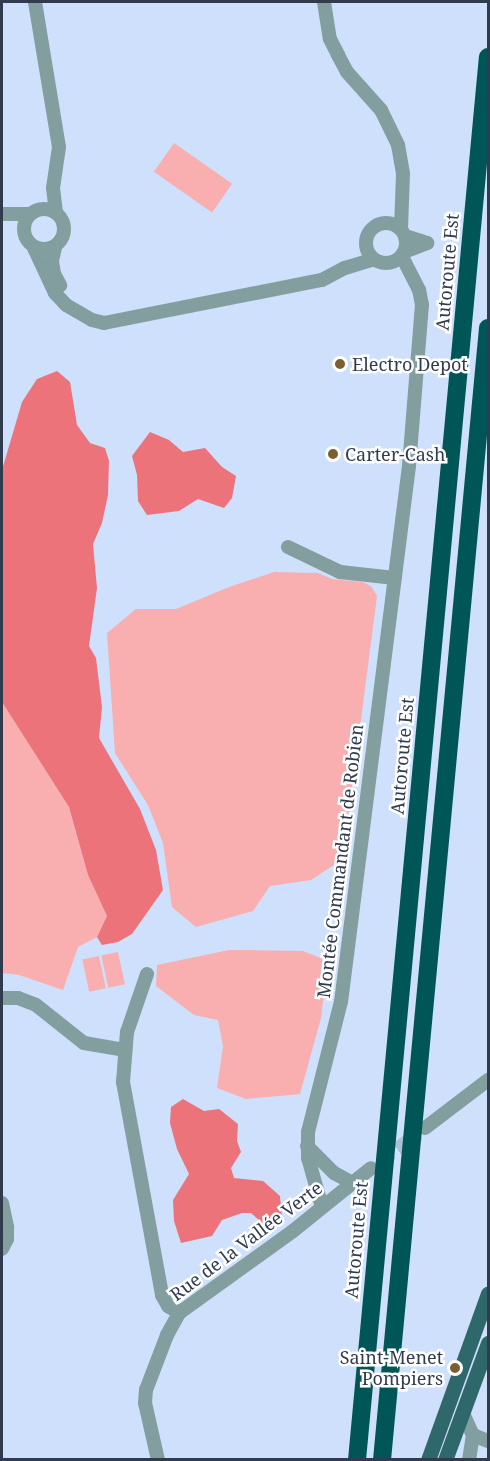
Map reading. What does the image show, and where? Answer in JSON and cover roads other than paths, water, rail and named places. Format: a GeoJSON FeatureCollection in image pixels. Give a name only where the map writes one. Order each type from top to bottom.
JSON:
{"type":"FeatureCollection","features":[{"type":"Feature","properties":{"kind":"highway","name":"Autoroute Est"},"geometry":{"type":"LineString","coordinates":[[357,1460],[489,57]]}},
{"type":"Feature","properties":{"kind":"highway"},"geometry":{"type":"LineString","coordinates":[[382,1460],[489,328]]}},
{"type":"Feature","properties":{"kind":"main road"},"geometry":{"type":"LineString","coordinates":[[428,1459],[489,1293]]}},
{"type":"Feature","properties":{"kind":"main road"},"geometry":{"type":"LineString","coordinates":[[445,1460],[489,1344]]}},
{"type":"Feature","properties":{"kind":"street"},"geometry":{"type":"LineString","coordinates":[[35,2],[59,147],[53,188],[56,213],[64,230],[55,246],[52,261],[54,274],[71,299],[93,312],[126,318]]}},
{"type":"Feature","properties":{"kind":"street"},"geometry":{"type":"LineString","coordinates":[[2,216],[24,233],[34,248],[55,292],[66,305],[92,320],[113,322],[322,280],[370,253],[368,235],[380,224],[399,230],[432,242],[399,257],[399,230],[402,159],[392,129],[381,110],[347,72],[338,56],[330,39],[324,2]]}},
{"type":"Feature","properties":{"kind":"street"},"geometry":{"type":"LineString","coordinates":[[24,233],[24,223],[53,188]]}},
{"type":"Feature","properties":{"kind":"street"},"geometry":{"type":"LineString","coordinates":[[2,216],[48,209],[56,213]]}},
{"type":"Feature","properties":{"kind":"street"},"geometry":{"type":"LineString","coordinates":[[34,248],[45,250],[55,246]]}},
{"type":"Feature","properties":{"kind":"street","name":"Montée Commandant de Robien"},"geometry":{"type":"LineString","coordinates":[[322,1207],[308,1158],[308,1132],[341,1002],[409,466],[422,305],[415,283],[399,257],[386,264],[370,253]]}},
{"type":"Feature","properties":{"kind":"street"},"geometry":{"type":"LineString","coordinates":[[288,547],[340,572],[395,578]]}},
{"type":"Feature","properties":{"kind":"street"},"geometry":{"type":"LineString","coordinates":[[147,974],[127,1032],[123,1082],[162,1294],[168,1306],[179,1313]]}},
{"type":"Feature","properties":{"kind":"street"},"geometry":{"type":"LineString","coordinates":[[2,998],[18,998],[36,1005],[84,1043],[125,1050]]}},
{"type":"Feature","properties":{"kind":"street"},"geometry":{"type":"LineString","coordinates":[[425,1128],[489,1080]]}},
{"type":"Feature","properties":{"kind":"street"},"geometry":{"type":"LineString","coordinates":[[469,1095],[489,1094]]}},
{"type":"Feature","properties":{"kind":"street"},"geometry":{"type":"LineString","coordinates":[[307,1146],[334,1173],[351,1182]]}},
{"type":"Feature","properties":{"kind":"street","name":"Rue de la Vallée Verte"},"geometry":{"type":"LineString","coordinates":[[158,1460],[145,1403],[146,1390],[167,1335],[179,1313],[371,1168]]}},
{"type":"Feature","properties":{"kind":"street"},"geometry":{"type":"LineString","coordinates":[[2,1203],[7,1239],[2,1250]]}},
{"type":"Feature","properties":{"kind":"street"},"geometry":{"type":"LineString","coordinates":[[463,1413],[473,1435],[469,1460]]}},
{"type":"Feature","properties":{"kind":"street"},"geometry":{"type":"LineString","coordinates":[[473,1435],[489,1441]]}},
{"type":"Feature","properties":{"kind":"tunnel"},"geometry":{"type":"LineString","coordinates":[[380,1161],[418,1134]]}},
{"type":"Feature","properties":{"kind":"place","name":"Electro Depot"},"geometry":{"type":"Point","coordinates":[340,364]}},
{"type":"Feature","properties":{"kind":"place","name":"Carter-Cash"},"geometry":{"type":"Point","coordinates":[333,454]}},
{"type":"Feature","properties":{"kind":"place","name":"Saint-Menet Pompiers"},"geometry":{"type":"Point","coordinates":[455,1368]}}]}
